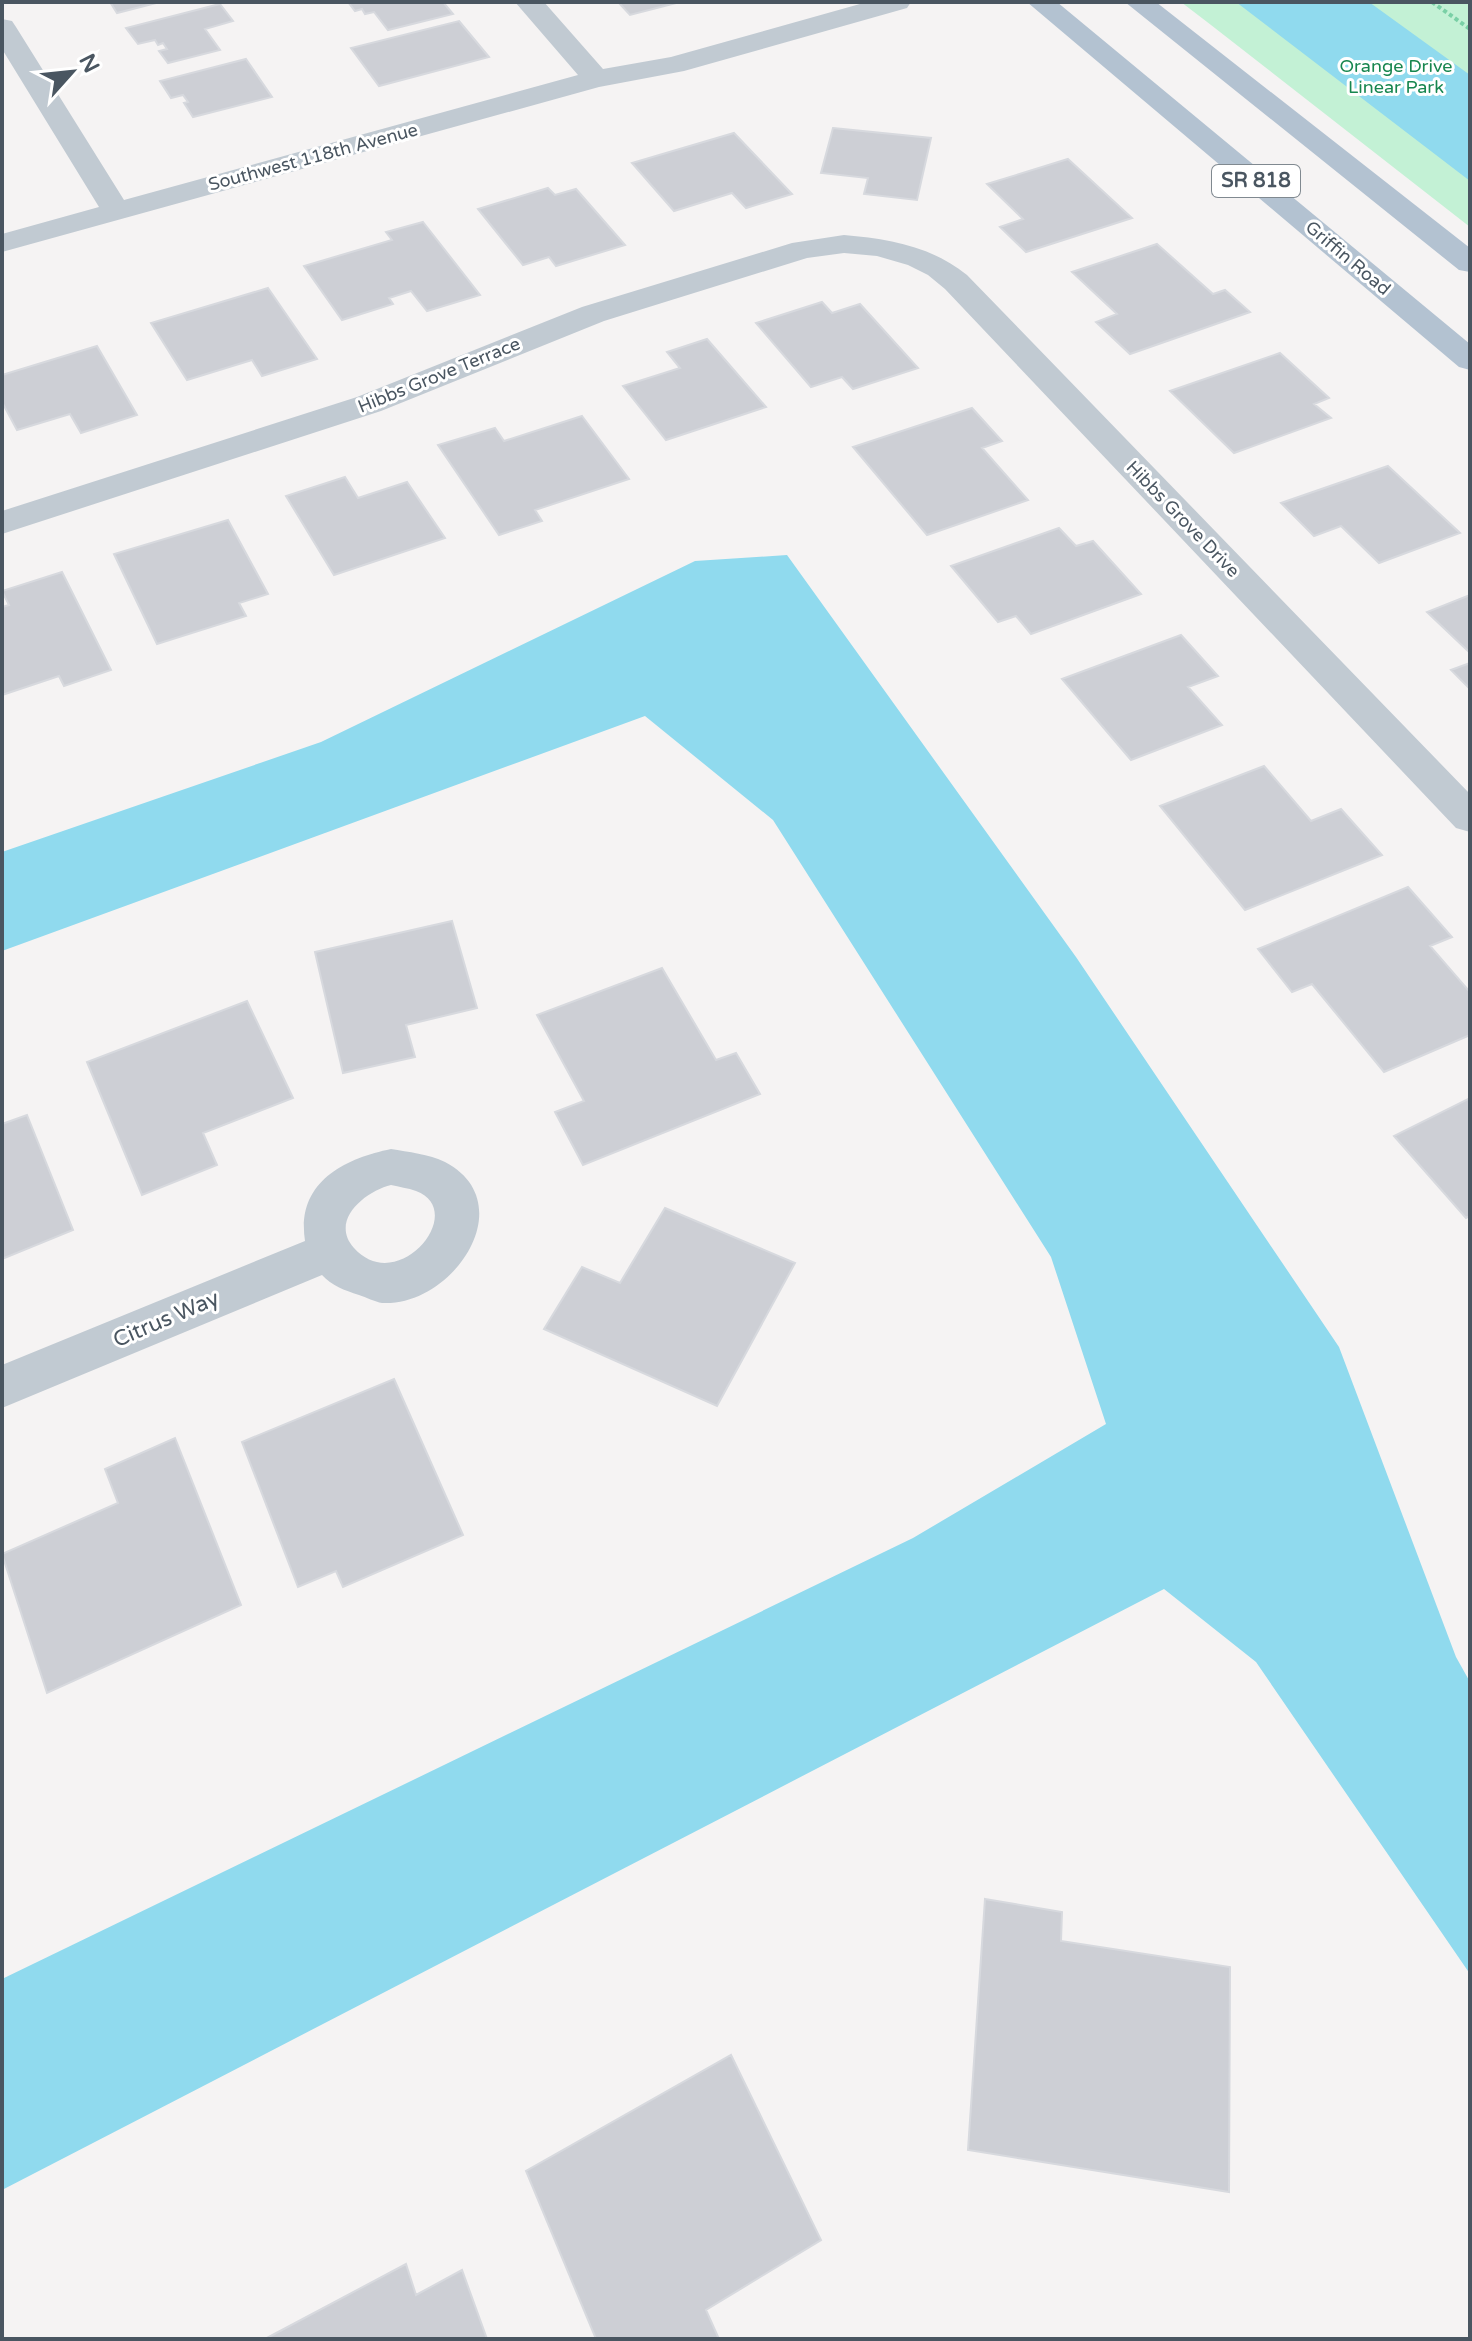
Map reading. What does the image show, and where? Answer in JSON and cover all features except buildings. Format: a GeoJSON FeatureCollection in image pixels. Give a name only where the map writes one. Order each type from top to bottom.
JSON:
{"type":"FeatureCollection","features":[{"type":"Feature","properties":{"kind":"main road","name":"Griffin Road"},"geometry":{"type":"LineString","coordinates":[[1041,2],[1470,360]]}},
{"type":"Feature","properties":{"kind":"main road","name":"SR 818"},"geometry":{"type":"LineString","coordinates":[[1139,2],[1470,263]]}},
{"type":"Feature","properties":{"kind":"street"},"geometry":{"type":"LineString","coordinates":[[529,2],[610,75]]}},
{"type":"Feature","properties":{"kind":"street","name":"Southwest 118th Avenue"},"geometry":{"type":"LineString","coordinates":[[610,75],[660,49],[813,2]]}},
{"type":"Feature","properties":{"kind":"street","name":"Southwest 118th Avenue"},"geometry":{"type":"LineString","coordinates":[[2,243],[610,75],[674,65],[897,2]]}},
{"type":"Feature","properties":{"kind":"street"},"geometry":{"type":"LineString","coordinates":[[2,27],[116,211]]}},
{"type":"Feature","properties":{"kind":"street","name":"Hibbs Grove Terrace"},"geometry":{"type":"LineString","coordinates":[[2,523],[369,404],[532,337],[608,310],[803,249],[844,244],[879,247]]}},
{"type":"Feature","properties":{"kind":"street","name":"Hibbs Grove Drive"},"geometry":{"type":"LineString","coordinates":[[879,247],[919,258],[939,268],[956,282],[1470,818]]}},
{"type":"Feature","properties":{"kind":"street","name":"Citrus Way"},"geometry":{"type":"LineString","coordinates":[[2,1387],[329,1251]]}},
{"type":"Feature","properties":{"kind":"path"},"geometry":{"type":"LineString","coordinates":[[1432,2],[1470,29]]}},
{"type":"Feature","properties":{"kind":"green space","name":"Orange Drive Linear Park"},"geometry":{"type":"Polygon","coordinates":[[[1181,2],[1470,4],[1470,227],[1211,25],[1181,2]]]}},
{"type":"Feature","properties":{"kind":"water"},"geometry":{"type":"Polygon","coordinates":[[[1236,2],[1369,2],[1470,75],[1470,181],[1236,2]]]}},
{"type":"Feature","properties":{"kind":"water"},"geometry":{"type":"Polygon","coordinates":[[[787,555],[1076,957],[1339,1347],[1456,1657],[1470,1682],[1470,1974],[1256,1662],[1164,1589],[2,2190],[2,1979],[913,1538],[1106,1424],[1051,1257],[773,820],[645,716],[2,951],[2,852],[321,742],[695,561],[787,555]]]}}]}
